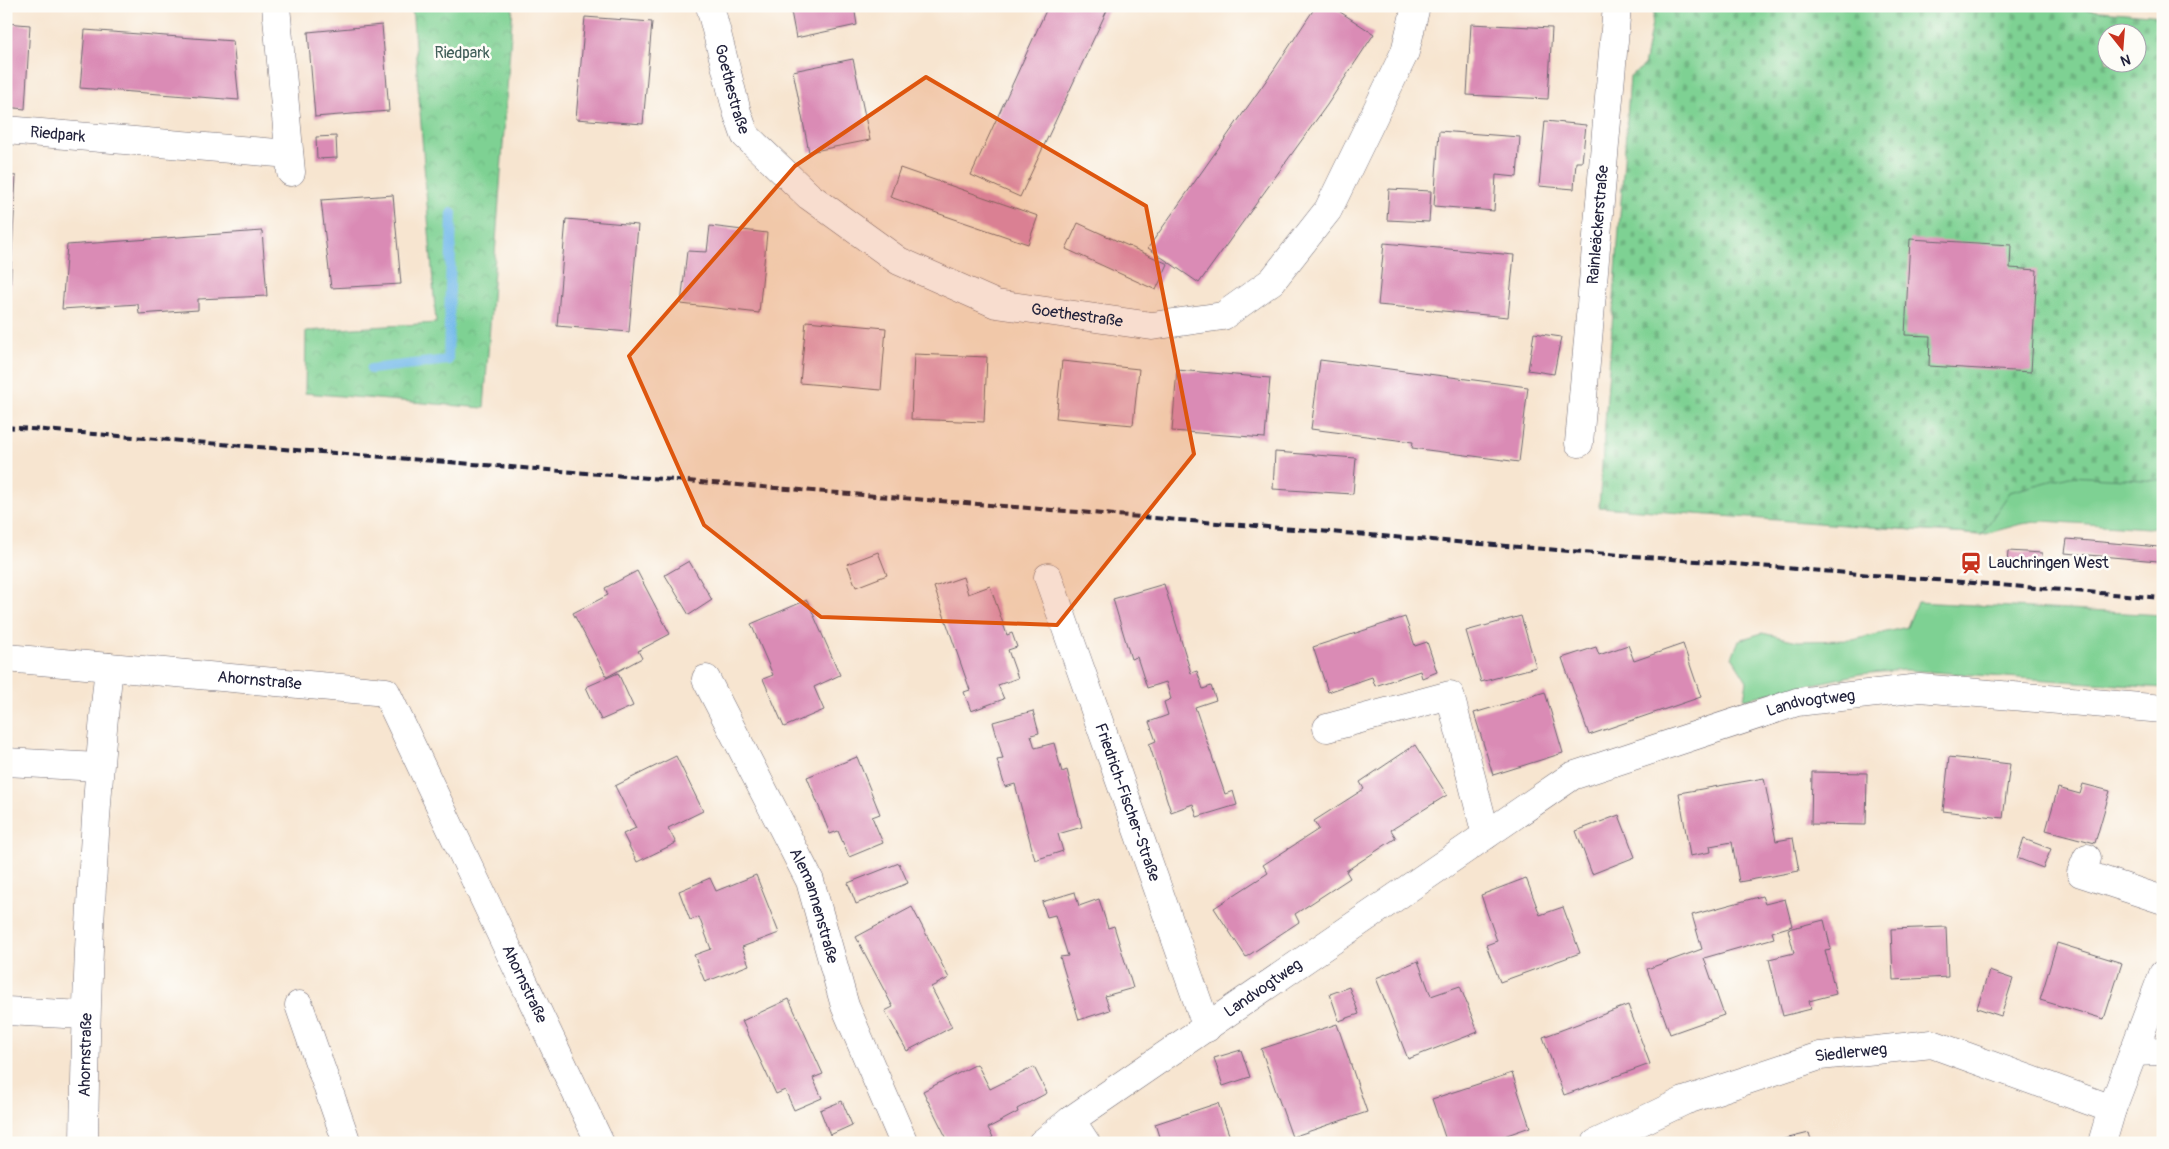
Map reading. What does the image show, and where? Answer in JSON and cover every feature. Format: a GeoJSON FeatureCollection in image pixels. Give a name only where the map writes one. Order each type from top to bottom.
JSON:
{"type":"FeatureCollection","features":[{"type":"Feature","properties":{"kind":"street","name":"Riedpark"},"geometry":{"type":"LineString","coordinates":[[6,130],[290,164],[276,6]]}},
{"type":"Feature","properties":{"kind":"street","name":"Goethestraße"},"geometry":{"type":"LineString","coordinates":[[710,6],[737,112],[745,135],[808,196],[892,256],[996,304],[1152,326],[1223,316],[1272,281],[1328,210],[1404,52],[1416,6]]}},
{"type":"Feature","properties":{"kind":"street","name":"Rainleäckerstraße"},"geometry":{"type":"LineString","coordinates":[[1579,443],[1617,6]]}},
{"type":"Feature","properties":{"kind":"street","name":"Friedrich-Fischer-Straße"},"geometry":{"type":"LineString","coordinates":[[1048,577],[1207,1028]]}},
{"type":"Feature","properties":{"kind":"street"},"geometry":{"type":"LineString","coordinates":[[6,658],[109,667]]}},
{"type":"Feature","properties":{"kind":"street","name":"Ahornstraße"},"geometry":{"type":"LineString","coordinates":[[84,1143],[86,1015],[98,767],[109,667],[386,692],[600,1143]]}},
{"type":"Feature","properties":{"kind":"street","name":"Alemannenstraße"},"geometry":{"type":"LineString","coordinates":[[706,679],[810,881],[845,1006],[904,1143]]}},
{"type":"Feature","properties":{"kind":"street","name":"Landvogtweg"},"geometry":{"type":"LineString","coordinates":[[1042,1143],[1071,1120],[1572,776],[1797,702],[1920,688],[2163,709]]}},
{"type":"Feature","properties":{"kind":"street"},"geometry":{"type":"LineString","coordinates":[[1327,728],[1450,695],[1486,835]]}},
{"type":"Feature","properties":{"kind":"street"},"geometry":{"type":"LineString","coordinates":[[6,762],[98,767]]}},
{"type":"Feature","properties":{"kind":"street"},"geometry":{"type":"LineString","coordinates":[[2087,858],[2081,874],[2163,900]]}},
{"type":"Feature","properties":{"kind":"street"},"geometry":{"type":"LineString","coordinates":[[2102,1143],[2112,1110],[2163,974]]}},
{"type":"Feature","properties":{"kind":"street"},"geometry":{"type":"LineString","coordinates":[[299,1005],[347,1143]]}},
{"type":"Feature","properties":{"kind":"street"},"geometry":{"type":"LineString","coordinates":[[6,1010],[86,1015]]}},
{"type":"Feature","properties":{"kind":"street","name":"Siedlerweg"},"geometry":{"type":"LineString","coordinates":[[1596,1143],[1684,1101],[1820,1056],[1932,1044],[2112,1110]]}},
{"type":"Feature","properties":{"kind":"street"},"geometry":{"type":"LineString","coordinates":[[2133,1052],[2163,1051]]}},
{"type":"Feature","properties":{"kind":"street"},"geometry":{"type":"LineString","coordinates":[[1071,1120],[1086,1143]]}},
{"type":"Feature","properties":{"kind":"highlighted area"},"geometry":{"type":"Polygon","coordinates":[[[926,77],[1146,206],[1194,454],[1057,625],[821,617],[704,525],[629,356],[795,166],[926,77]]]}},
{"type":"Feature","properties":{"kind":"green space","name":"Riedpark"},"geometry":{"type":"Polygon","coordinates":[[[412,6],[513,6],[484,408],[305,393],[306,331],[436,323],[412,6]]]}},
{"type":"Feature","properties":{"kind":"green space"},"geometry":{"type":"Polygon","coordinates":[[[1686,6],[2039,6],[2163,16],[2163,481],[2069,476],[2010,492],[1981,535],[1599,507],[1630,76],[1644,66],[1655,7],[1685,9],[1686,6]]]}},
{"type":"Feature","properties":{"kind":"green space"},"geometry":{"type":"Polygon","coordinates":[[[2163,255],[2163,529],[2043,521],[2021,524],[1981,535],[1861,526],[2163,255]]]}},
{"type":"Feature","properties":{"kind":"green space"},"geometry":{"type":"Polygon","coordinates":[[[1917,602],[2163,615],[2163,688],[1904,670],[1860,674],[1744,699],[1747,681],[1732,657],[1739,640],[1762,633],[1798,641],[1853,640],[1907,627],[1917,602]]]}},
{"type":"Feature","properties":{"kind":"building"},"geometry":{"type":"Polygon","coordinates":[[[790,6],[854,6],[857,25],[796,38],[790,6]]]}},
{"type":"Feature","properties":{"kind":"building"},"geometry":{"type":"Polygon","coordinates":[[[1048,6],[1109,6],[1020,197],[971,175],[1048,6]]]}},
{"type":"Feature","properties":{"kind":"building"},"geometry":{"type":"Polygon","coordinates":[[[1316,6],[1331,6],[1374,34],[1327,105],[1199,283],[1148,248],[1275,68],[1316,6]]]}},
{"type":"Feature","properties":{"kind":"building"},"geometry":{"type":"Polygon","coordinates":[[[585,17],[652,22],[643,124],[576,119],[585,17]]]}},
{"type":"Feature","properties":{"kind":"building"},"geometry":{"type":"Polygon","coordinates":[[[6,23],[30,25],[25,109],[6,107],[6,23]]]}},
{"type":"Feature","properties":{"kind":"building"},"geometry":{"type":"Polygon","coordinates":[[[1471,24],[1552,28],[1548,99],[1467,95],[1471,24]]]}},
{"type":"Feature","properties":{"kind":"building"},"geometry":{"type":"Polygon","coordinates":[[[382,25],[389,111],[315,117],[308,32],[382,25]]]}},
{"type":"Feature","properties":{"kind":"building"},"geometry":{"type":"Polygon","coordinates":[[[85,30],[233,41],[239,100],[80,88],[85,30]]]}},
{"type":"Feature","properties":{"kind":"building"},"geometry":{"type":"Polygon","coordinates":[[[853,59],[870,140],[809,152],[793,71],[853,59]]]}},
{"type":"Feature","properties":{"kind":"building"},"geometry":{"type":"Polygon","coordinates":[[[1545,121],[1586,125],[1582,162],[1576,162],[1574,189],[1539,186],[1545,121]]]}},
{"type":"Feature","properties":{"kind":"building"},"geometry":{"type":"Polygon","coordinates":[[[1439,131],[1520,137],[1517,177],[1496,175],[1494,211],[1434,206],[1439,131]]]}},
{"type":"Feature","properties":{"kind":"building"},"geometry":{"type":"Polygon","coordinates":[[[336,136],[337,158],[317,159],[316,137],[336,136]]]}},
{"type":"Feature","properties":{"kind":"building"},"geometry":{"type":"Polygon","coordinates":[[[900,168],[1038,216],[1028,244],[890,197],[900,168]]]}},
{"type":"Feature","properties":{"kind":"building"},"geometry":{"type":"Polygon","coordinates":[[[6,175],[16,176],[9,313],[6,313],[6,175]]]}},
{"type":"Feature","properties":{"kind":"building"},"geometry":{"type":"Polygon","coordinates":[[[1389,189],[1431,191],[1429,222],[1387,220],[1389,189]]]}},
{"type":"Feature","properties":{"kind":"building"},"geometry":{"type":"Polygon","coordinates":[[[393,195],[401,284],[331,288],[321,200],[393,195]]]}},
{"type":"Feature","properties":{"kind":"building"},"geometry":{"type":"Polygon","coordinates":[[[566,219],[638,225],[629,332],[557,326],[566,219]]]}},
{"type":"Feature","properties":{"kind":"building"},"geometry":{"type":"Polygon","coordinates":[[[1078,223],[1168,264],[1156,290],[1066,249],[1078,223]]]}},
{"type":"Feature","properties":{"kind":"building"},"geometry":{"type":"Polygon","coordinates":[[[710,226],[767,233],[759,313],[681,304],[687,251],[707,252],[710,226]]]}},
{"type":"Feature","properties":{"kind":"building"},"geometry":{"type":"Polygon","coordinates":[[[262,231],[267,296],[198,299],[198,310],[139,314],[138,304],[62,309],[67,245],[262,231]]]}},
{"type":"Feature","properties":{"kind":"building"},"geometry":{"type":"Polygon","coordinates":[[[1910,239],[2011,245],[2010,268],[2037,270],[2031,372],[1929,366],[1930,336],[1905,335],[1910,239]]]}},
{"type":"Feature","properties":{"kind":"building"},"geometry":{"type":"Polygon","coordinates":[[[1384,243],[1514,255],[1508,317],[1378,305],[1384,243]]]}},
{"type":"Feature","properties":{"kind":"building"},"geometry":{"type":"Polygon","coordinates":[[[806,321],[886,328],[881,390],[800,383],[806,321]]]}},
{"type":"Feature","properties":{"kind":"building"},"geometry":{"type":"Polygon","coordinates":[[[1534,333],[1561,337],[1554,374],[1528,370],[1534,333]]]}},
{"type":"Feature","properties":{"kind":"building"},"geometry":{"type":"Polygon","coordinates":[[[914,354],[987,357],[984,422],[911,419],[914,354]]]}},
{"type":"Feature","properties":{"kind":"building"},"geometry":{"type":"Polygon","coordinates":[[[1320,360],[1528,387],[1519,462],[1412,448],[1413,442],[1311,429],[1320,360]]]}},
{"type":"Feature","properties":{"kind":"building"},"geometry":{"type":"Polygon","coordinates":[[[1062,361],[1139,369],[1133,425],[1056,418],[1062,361]]]}},
{"type":"Feature","properties":{"kind":"building"},"geometry":{"type":"Polygon","coordinates":[[[1177,370],[1270,378],[1265,438],[1172,431],[1177,370]]]}},
{"type":"Feature","properties":{"kind":"building"},"geometry":{"type":"Polygon","coordinates":[[[1275,452],[1356,458],[1353,494],[1273,489],[1275,452]]]}},
{"type":"Feature","properties":{"kind":"building"},"geometry":{"type":"Polygon","coordinates":[[[2067,539],[2159,547],[2158,561],[2065,553],[2067,539]]]}},
{"type":"Feature","properties":{"kind":"building"},"geometry":{"type":"Polygon","coordinates":[[[2008,551],[2042,553],[2041,566],[2007,564],[2008,551]]]}},
{"type":"Feature","properties":{"kind":"building"},"geometry":{"type":"Polygon","coordinates":[[[878,552],[887,575],[856,587],[847,564],[878,552]]]}},
{"type":"Feature","properties":{"kind":"building"},"geometry":{"type":"Polygon","coordinates":[[[689,561],[712,600],[689,615],[665,575],[689,561]]]}},
{"type":"Feature","properties":{"kind":"building"},"geometry":{"type":"Polygon","coordinates":[[[637,571],[670,634],[638,651],[642,658],[607,677],[573,613],[608,595],[605,588],[637,571]]]}},
{"type":"Feature","properties":{"kind":"building"},"geometry":{"type":"Polygon","coordinates":[[[963,577],[968,594],[990,586],[1007,635],[1012,633],[1017,647],[1008,650],[1018,678],[998,685],[1004,699],[971,711],[964,692],[970,690],[934,587],[963,577]]]}},
{"type":"Feature","properties":{"kind":"building"},"geometry":{"type":"Polygon","coordinates":[[[1164,584],[1191,673],[1197,671],[1203,689],[1211,686],[1216,700],[1195,707],[1225,794],[1233,791],[1237,805],[1197,817],[1193,804],[1171,812],[1149,744],[1156,741],[1149,722],[1168,715],[1164,702],[1171,699],[1166,682],[1147,688],[1137,657],[1131,659],[1113,599],[1164,584]]]}},
{"type":"Feature","properties":{"kind":"building"},"geometry":{"type":"Polygon","coordinates":[[[807,600],[840,675],[814,687],[824,710],[784,727],[763,679],[773,675],[751,624],[807,600]]]}},
{"type":"Feature","properties":{"kind":"building"},"geometry":{"type":"Polygon","coordinates":[[[1521,616],[1536,667],[1481,682],[1466,631],[1521,616]]]}},
{"type":"Feature","properties":{"kind":"building"},"geometry":{"type":"Polygon","coordinates":[[[1405,617],[1415,646],[1427,642],[1437,672],[1422,678],[1420,671],[1375,686],[1372,677],[1328,692],[1313,647],[1405,617]]]}},
{"type":"Feature","properties":{"kind":"building"},"geometry":{"type":"Polygon","coordinates":[[[1683,644],[1701,697],[1589,735],[1562,658],[1596,647],[1599,655],[1628,645],[1634,661],[1683,644]]]}},
{"type":"Feature","properties":{"kind":"building"},"geometry":{"type":"Polygon","coordinates":[[[618,673],[633,706],[601,720],[586,687],[618,673]]]}},
{"type":"Feature","properties":{"kind":"building"},"geometry":{"type":"Polygon","coordinates":[[[1545,692],[1563,753],[1493,775],[1474,713],[1545,692]]]}},
{"type":"Feature","properties":{"kind":"building"},"geometry":{"type":"Polygon","coordinates":[[[1033,711],[1039,733],[1031,735],[1035,748],[1054,743],[1062,772],[1067,770],[1082,827],[1058,834],[1063,851],[1035,860],[1015,784],[1005,787],[997,760],[1003,759],[993,722],[1033,711]]]}},
{"type":"Feature","properties":{"kind":"building"},"geometry":{"type":"Polygon","coordinates":[[[1415,745],[1447,795],[1391,830],[1396,838],[1346,871],[1350,878],[1295,914],[1299,922],[1246,957],[1214,908],[1268,873],[1263,865],[1319,829],[1314,821],[1364,789],[1360,782],[1415,745]]]}},
{"type":"Feature","properties":{"kind":"building"},"geometry":{"type":"Polygon","coordinates":[[[676,756],[703,811],[668,828],[676,843],[637,862],[623,834],[636,828],[615,786],[676,756]]]}},
{"type":"Feature","properties":{"kind":"building"},"geometry":{"type":"Polygon","coordinates":[[[857,757],[880,814],[872,817],[883,843],[849,857],[838,831],[830,834],[807,777],[857,757]]]}},
{"type":"Feature","properties":{"kind":"building"},"geometry":{"type":"Polygon","coordinates":[[[1949,757],[2010,764],[2003,818],[1943,811],[1949,757]]]}},
{"type":"Feature","properties":{"kind":"building"},"geometry":{"type":"Polygon","coordinates":[[[1812,772],[1867,773],[1866,825],[1811,824],[1812,772]]]}},
{"type":"Feature","properties":{"kind":"building"},"geometry":{"type":"Polygon","coordinates":[[[1764,778],[1776,841],[1793,838],[1799,871],[1739,882],[1732,842],[1710,846],[1711,852],[1690,856],[1679,793],[1764,778]]]}},
{"type":"Feature","properties":{"kind":"building"},"geometry":{"type":"Polygon","coordinates":[[[2083,784],[2110,791],[2095,843],[2046,830],[2058,788],[2080,794],[2083,784]]]}},
{"type":"Feature","properties":{"kind":"building"},"geometry":{"type":"Polygon","coordinates":[[[1619,815],[1635,857],[1592,874],[1576,831],[1619,815]]]}},
{"type":"Feature","properties":{"kind":"building"},"geometry":{"type":"Polygon","coordinates":[[[2024,839],[2051,849],[2043,868],[2017,858],[2024,839]]]}},
{"type":"Feature","properties":{"kind":"building"},"geometry":{"type":"Polygon","coordinates":[[[899,863],[908,883],[856,904],[848,883],[899,863]]]}},
{"type":"Feature","properties":{"kind":"building"},"geometry":{"type":"Polygon","coordinates":[[[756,875],[779,933],[742,947],[749,965],[705,982],[694,955],[711,949],[699,917],[690,920],[679,891],[710,878],[716,891],[756,875]]]}},
{"type":"Feature","properties":{"kind":"building"},"geometry":{"type":"Polygon","coordinates":[[[1526,878],[1540,915],[1563,907],[1580,953],[1500,982],[1486,945],[1497,941],[1481,895],[1526,878]]]}},
{"type":"Feature","properties":{"kind":"building"},"geometry":{"type":"Polygon","coordinates":[[[1075,892],[1079,906],[1099,899],[1108,928],[1114,926],[1133,988],[1105,996],[1110,1010],[1079,1020],[1060,957],[1068,956],[1055,915],[1047,917],[1042,902],[1075,892]]]}},
{"type":"Feature","properties":{"kind":"building"},"geometry":{"type":"Polygon","coordinates":[[[1762,896],[1765,904],[1785,899],[1792,926],[1772,932],[1774,938],[1704,958],[1724,1015],[1670,1034],[1647,969],[1702,949],[1692,915],[1762,896]]]}},
{"type":"Feature","properties":{"kind":"building"},"geometry":{"type":"Polygon","coordinates":[[[912,907],[949,978],[931,987],[952,1027],[907,1051],[885,1011],[893,1007],[856,937],[912,907]]]}},
{"type":"Feature","properties":{"kind":"building"},"geometry":{"type":"Polygon","coordinates":[[[1824,920],[1831,949],[1825,950],[1836,994],[1809,1001],[1811,1009],[1783,1016],[1769,959],[1794,953],[1788,929],[1824,920]]]}},
{"type":"Feature","properties":{"kind":"building"},"geometry":{"type":"Polygon","coordinates":[[[1946,927],[1948,977],[1893,980],[1891,929],[1946,927]]]}},
{"type":"Feature","properties":{"kind":"building"},"geometry":{"type":"Polygon","coordinates":[[[2057,943],[2122,963],[2104,1019],[2040,1000],[2057,943]]]}},
{"type":"Feature","properties":{"kind":"building"},"geometry":{"type":"Polygon","coordinates":[[[1418,961],[1431,996],[1460,986],[1478,1032],[1408,1059],[1376,978],[1418,961]]]}},
{"type":"Feature","properties":{"kind":"building"},"geometry":{"type":"Polygon","coordinates":[[[1989,971],[2013,979],[2001,1016],[1977,1008],[1989,971]]]}},
{"type":"Feature","properties":{"kind":"building"},"geometry":{"type":"Polygon","coordinates":[[[1349,987],[1359,1014],[1339,1021],[1330,994],[1349,987]]]}},
{"type":"Feature","properties":{"kind":"building"},"geometry":{"type":"Polygon","coordinates":[[[789,999],[823,1074],[813,1078],[822,1098],[794,1110],[785,1090],[776,1094],[742,1021],[789,999]]]}},
{"type":"Feature","properties":{"kind":"building"},"geometry":{"type":"Polygon","coordinates":[[[1628,1005],[1650,1064],[1564,1095],[1543,1037],[1628,1005]]]}},
{"type":"Feature","properties":{"kind":"building"},"geometry":{"type":"Polygon","coordinates":[[[1337,1024],[1367,1112],[1292,1137],[1261,1049],[1337,1024]]]}},
{"type":"Feature","properties":{"kind":"building"},"geometry":{"type":"Polygon","coordinates":[[[1241,1050],[1250,1077],[1223,1086],[1214,1058],[1241,1050]]]}},
{"type":"Feature","properties":{"kind":"building"},"geometry":{"type":"Polygon","coordinates":[[[977,1064],[990,1089],[1034,1067],[1047,1093],[1017,1109],[1018,1112],[988,1128],[993,1137],[982,1143],[973,1143],[971,1140],[967,1143],[949,1143],[923,1091],[977,1064]]]}},
{"type":"Feature","properties":{"kind":"building"},"geometry":{"type":"Polygon","coordinates":[[[1512,1073],[1530,1127],[1484,1143],[1447,1143],[1432,1099],[1512,1073]]]}},
{"type":"Feature","properties":{"kind":"building"},"geometry":{"type":"Polygon","coordinates":[[[842,1101],[852,1125],[830,1135],[820,1110],[842,1101]]]}},
{"type":"Feature","properties":{"kind":"building"},"geometry":{"type":"Polygon","coordinates":[[[1218,1103],[1232,1143],[1161,1143],[1155,1124],[1218,1103]]]}},
{"type":"Feature","properties":{"kind":"building"},"geometry":{"type":"Polygon","coordinates":[[[1809,1133],[1812,1143],[1772,1143],[1772,1142],[1809,1133]]]}},
{"type":"Feature","properties":{"kind":"waterway"},"geometry":{"type":"LineString","coordinates":[[371,369],[448,360],[452,213]]}},
{"type":"Feature","properties":{"kind":"railway"},"geometry":{"type":"LineString","coordinates":[[6,427],[2163,598]]}},
{"type":"Feature","properties":{"kind":"place","name":"Lauchringen West"},"geometry":{"type":"Point","coordinates":[1971,563]}}]}
